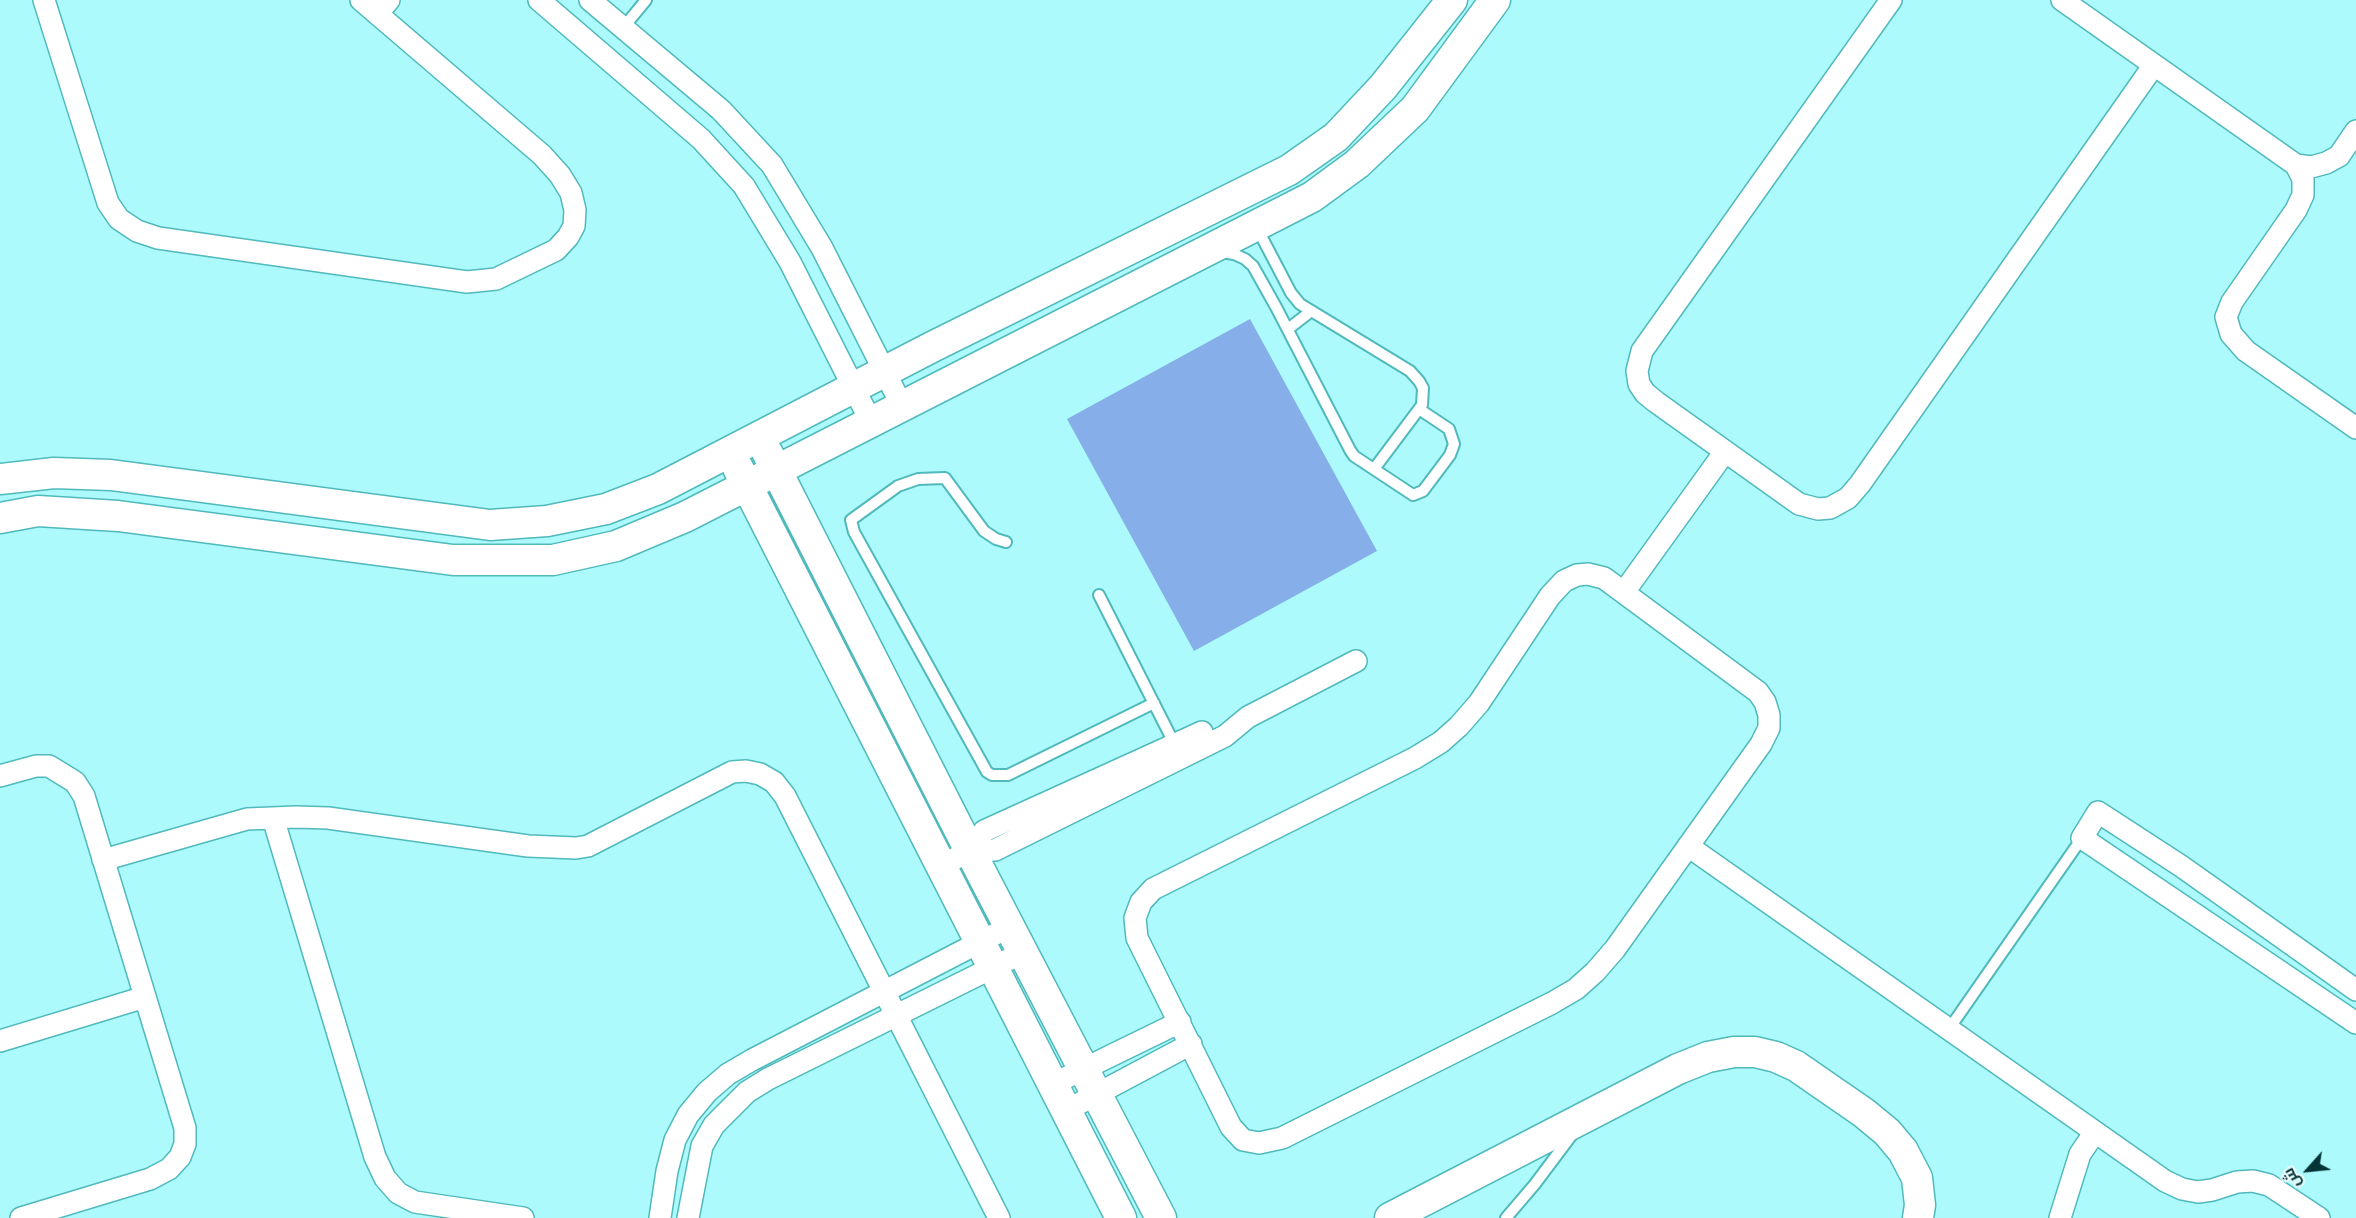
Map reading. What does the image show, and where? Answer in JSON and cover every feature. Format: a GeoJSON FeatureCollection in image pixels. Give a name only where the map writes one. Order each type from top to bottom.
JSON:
{"type":"FeatureCollection","features":[{"type":"Feature","properties":{"kind":"street"},"geometry":{"type":"LineString","coordinates":[[44,0],[108,203],[119,219],[137,231],[158,238],[467,282],[496,279],[556,250],[568,237],[574,226],[575,218],[571,193],[560,175],[542,154],[383,7],[361,0]]}},
{"type":"Feature","properties":{"kind":"street"},"geometry":{"type":"LineString","coordinates":[[539,0],[693,132],[725,163],[744,186],[785,254],[871,422]]}},
{"type":"Feature","properties":{"kind":"street"},"geometry":{"type":"LineString","coordinates":[[590,0],[721,110],[772,165],[822,248],[902,406]]}},
{"type":"Feature","properties":{"kind":"street"},"geometry":{"type":"LineString","coordinates":[[0,479],[54,473],[111,475],[489,525],[547,521],[606,509],[658,489],[885,372],[1289,170],[1336,137],[1383,87],[1452,0]]}},
{"type":"Feature","properties":{"kind":"street"},"geometry":{"type":"LineString","coordinates":[[0,518],[38,511],[118,516],[453,560],[553,560],[616,546],[685,517],[1312,197],[1366,156],[1415,109],[1495,0]]}},
{"type":"Feature","properties":{"kind":"street"},"geometry":{"type":"LineString","coordinates":[[1891,0],[1642,351],[1637,371],[1639,384],[1645,393],[1724,453],[1799,504],[1818,509],[1830,508],[1848,498],[1860,484],[2154,65]]}},
{"type":"Feature","properties":{"kind":"street"},"geometry":{"type":"LineString","coordinates":[[2062,0],[2296,165],[2311,167],[2339,156],[2356,131]]}},
{"type":"Feature","properties":{"kind":"street"},"geometry":{"type":"LineString","coordinates":[[2296,165],[2303,179],[2303,195],[2296,210],[2232,303],[2226,317],[2231,334],[2246,351],[2356,428]]}},
{"type":"Feature","properties":{"kind":"street"},"geometry":{"type":"LineString","coordinates":[[759,437],[970,851],[1161,1218]]}},
{"type":"Feature","properties":{"kind":"street"},"geometry":{"type":"LineString","coordinates":[[730,452],[1121,1218]]}},
{"type":"Feature","properties":{"kind":"street"},"geometry":{"type":"LineString","coordinates":[[1624,592],[1724,453]]}},
{"type":"Feature","properties":{"kind":"street"},"geometry":{"type":"LineString","coordinates":[[1588,574],[1604,578],[1747,682],[1765,702],[1769,715],[1769,728],[1761,744],[1688,846],[1615,949],[1576,989],[1282,1138],[1259,1143],[1243,1140],[1231,1127],[1137,938],[1135,918],[1141,902],[1153,889],[1415,758],[1441,742],[1479,703],[1551,596],[1564,581],[1577,575],[1588,574]]}},
{"type":"Feature","properties":{"kind":"street"},"geometry":{"type":"LineString","coordinates":[[942,865],[970,851],[995,850],[1178,751],[1225,736],[1248,717],[1356,661]]}},
{"type":"Feature","properties":{"kind":"street"},"geometry":{"type":"LineString","coordinates":[[0,776],[36,766],[49,766],[75,782],[84,796],[185,1128],[185,1144],[180,1156],[169,1168],[150,1179],[21,1218]]}},
{"type":"Feature","properties":{"kind":"street"},"geometry":{"type":"LineString","coordinates":[[103,860],[247,819],[273,818],[328,818],[528,846],[576,848],[588,846],[732,772],[746,771],[760,774],[774,782],[785,796],[999,1218]]}},
{"type":"Feature","properties":{"kind":"street"},"geometry":{"type":"LineString","coordinates":[[2354,1018],[2082,838],[2098,812],[2181,866],[2356,990]]}},
{"type":"Feature","properties":{"kind":"street"},"geometry":{"type":"LineString","coordinates":[[273,818],[375,1157],[385,1178],[398,1193],[415,1202],[523,1218]]}},
{"type":"Feature","properties":{"kind":"street"},"geometry":{"type":"LineString","coordinates":[[1688,846],[2165,1181],[2182,1189],[2198,1192],[2212,1191],[2237,1182],[2253,1181],[2269,1185],[2284,1193],[2319,1218]]}},
{"type":"Feature","properties":{"kind":"street"},"geometry":{"type":"LineString","coordinates":[[688,1218],[702,1146],[714,1125],[747,1092],[768,1079],[897,1015],[987,955],[1011,926]]}},
{"type":"Feature","properties":{"kind":"street"},"geometry":{"type":"LineString","coordinates":[[660,1218],[667,1171],[675,1140],[688,1115],[707,1092],[728,1074],[884,991],[987,955],[1024,952]]}},
{"type":"Feature","properties":{"kind":"street"},"geometry":{"type":"LineString","coordinates":[[0,1041],[145,997]]}},
{"type":"Feature","properties":{"kind":"street"},"geometry":{"type":"LineString","coordinates":[[1066,1110],[1091,1081],[1180,1022]]}},
{"type":"Feature","properties":{"kind":"street"},"geometry":{"type":"LineString","coordinates":[[1053,1084],[1091,1081],[1191,1044]]}},
{"type":"Feature","properties":{"kind":"street"},"geometry":{"type":"LineString","coordinates":[[1390,1218],[1678,1069],[1708,1057],[1744,1052],[1776,1057],[1796,1065],[1887,1132],[1903,1151],[1917,1178],[1920,1205],[1918,1218]]}},
{"type":"Feature","properties":{"kind":"street"},"geometry":{"type":"LineString","coordinates":[[2061,1218],[2080,1154],[2095,1132]]}},
{"type":"Feature","properties":{"kind":"lane"},"geometry":{"type":"LineString","coordinates":[[623,28],[646,0]]}},
{"type":"Feature","properties":{"kind":"lane"},"geometry":{"type":"LineString","coordinates":[[1256,226],[1291,293],[1310,312],[1410,371],[1423,388],[1424,398],[1419,409],[1374,470]]}},
{"type":"Feature","properties":{"kind":"lane"},"geometry":{"type":"LineString","coordinates":[[1209,250],[1234,254],[1245,259],[1253,267],[1354,456],[1410,493],[1418,494],[1424,491],[1450,454],[1454,444],[1449,429],[1419,409]]}},
{"type":"Feature","properties":{"kind":"lane"},"geometry":{"type":"LineString","coordinates":[[1288,329],[1310,312]]}},
{"type":"Feature","properties":{"kind":"lane"},"geometry":{"type":"LineString","coordinates":[[1006,542],[996,540],[984,531],[945,478],[918,479],[898,486],[851,520],[854,532],[987,772],[992,775],[1008,774],[1154,703]]}},
{"type":"Feature","properties":{"kind":"lane"},"geometry":{"type":"LineString","coordinates":[[1099,595],[1178,751]]}},
{"type":"Feature","properties":{"kind":"lane"},"geometry":{"type":"LineString","coordinates":[[1949,1029],[2082,838]]}},
{"type":"Feature","properties":{"kind":"lane"},"geometry":{"type":"LineString","coordinates":[[1506,1218],[1587,1116]]}},
{"type":"Feature","properties":{"kind":"building"},"geometry":{"type":"Polygon","coordinates":[[[1250,319],[1377,551],[1194,651],[1067,419],[1250,319]]]}}]}
